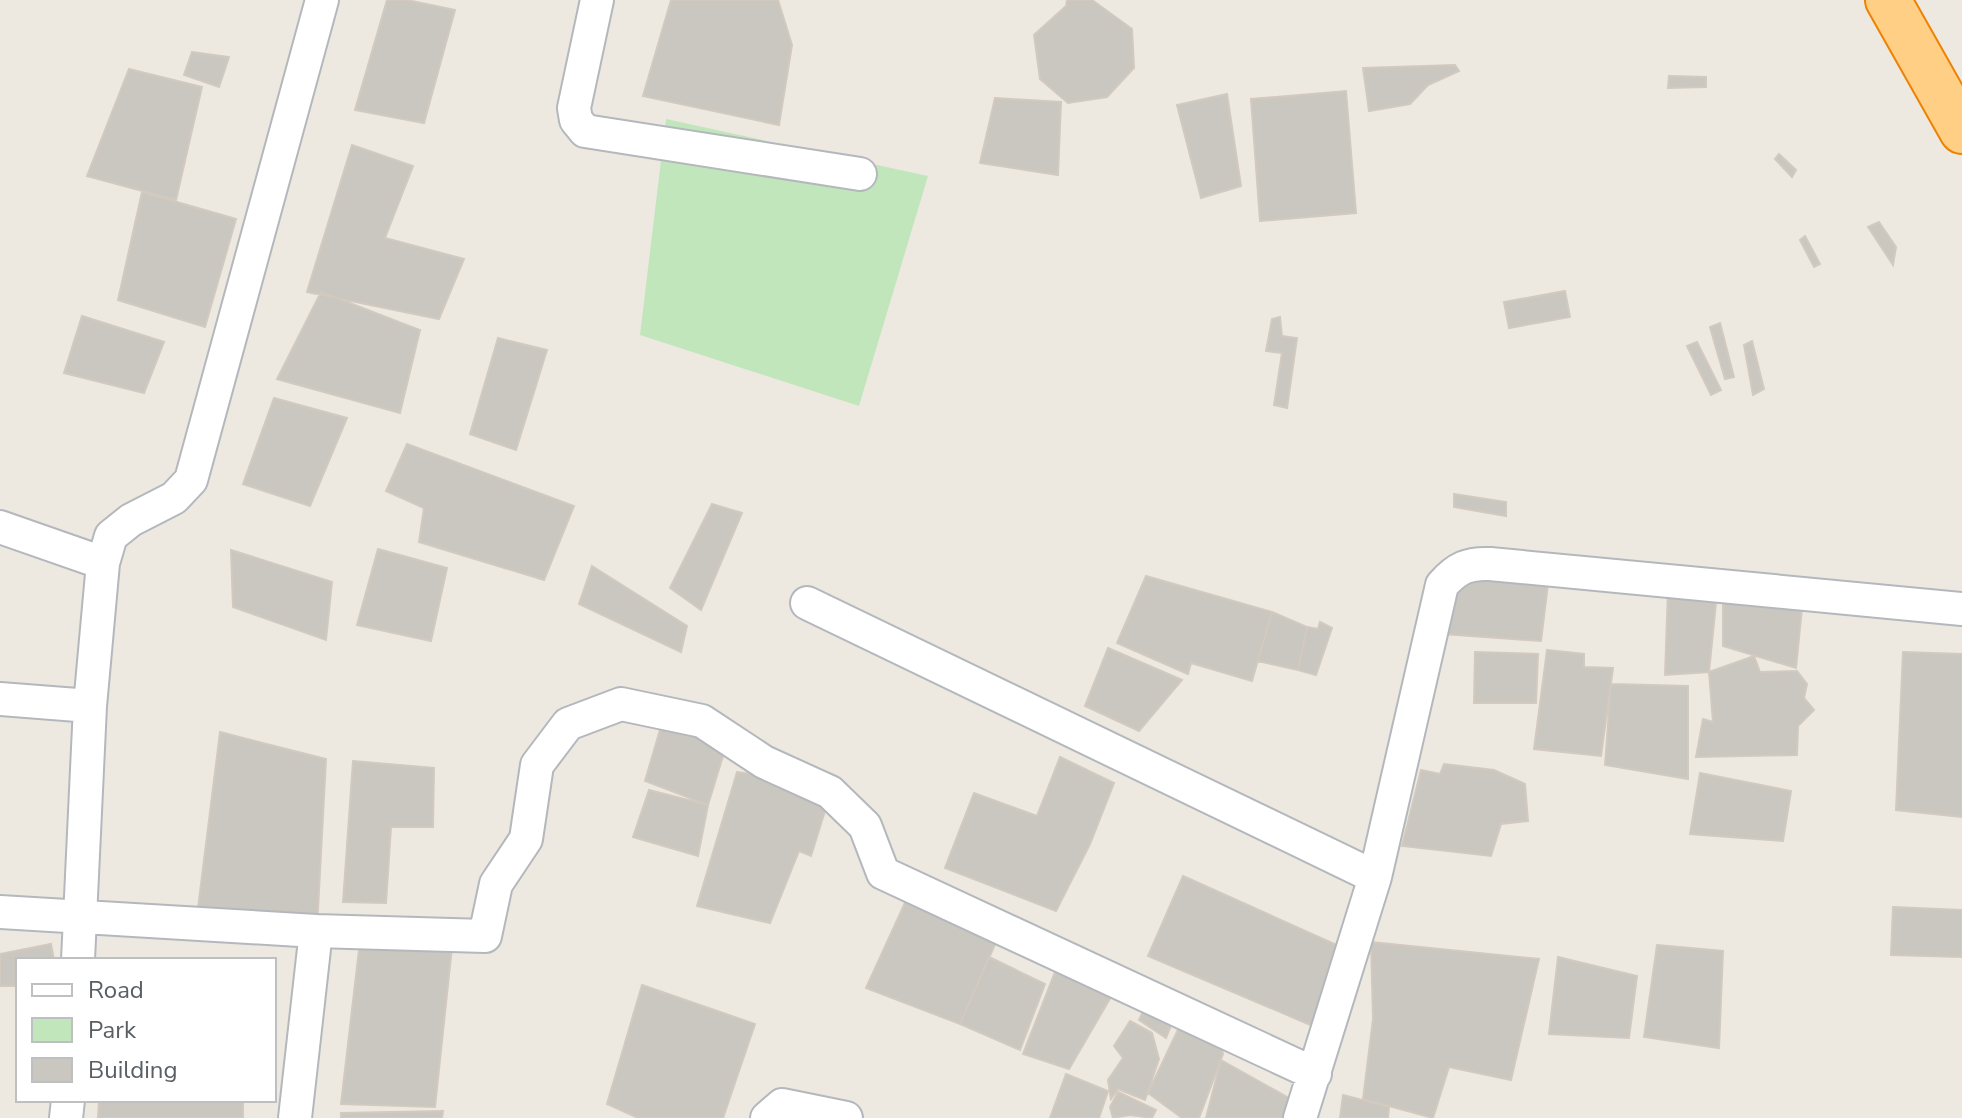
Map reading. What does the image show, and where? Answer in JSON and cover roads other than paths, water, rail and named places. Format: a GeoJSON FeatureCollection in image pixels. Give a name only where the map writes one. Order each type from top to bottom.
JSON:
{"type":"FeatureCollection","features":[{"type":"Feature","properties":{"kind":"highway"},"geometry":{"type":"LineString","coordinates":[[1888,0],[1962,131]]}},
{"type":"Feature","properties":{"kind":"street"},"geometry":{"type":"LineString","coordinates":[[78,958],[90,706],[103,563],[111,536],[131,520],[174,498],[191,480],[322,0]]}},
{"type":"Feature","properties":{"kind":"street"},"geometry":{"type":"LineString","coordinates":[[597,0],[574,108],[576,120],[585,131],[860,174]]}},
{"type":"Feature","properties":{"kind":"street"},"geometry":{"type":"LineString","coordinates":[[0,527],[103,563]]}},
{"type":"Feature","properties":{"kind":"street"},"geometry":{"type":"LineString","coordinates":[[1300,1118],[1375,877],[1442,585],[1454,571],[1471,563],[1490,564],[1962,609]]}},
{"type":"Feature","properties":{"kind":"street"},"geometry":{"type":"LineString","coordinates":[[807,603],[1375,877]]}},
{"type":"Feature","properties":{"kind":"street"},"geometry":{"type":"LineString","coordinates":[[0,699],[90,706]]}},
{"type":"Feature","properties":{"kind":"street"},"geometry":{"type":"LineString","coordinates":[[0,912],[316,931],[485,936],[496,884],[526,839],[537,765],[568,724],[621,704],[702,721],[764,762],[830,792],[865,826],[883,873],[1315,1074]]}},
{"type":"Feature","properties":{"kind":"street"},"geometry":{"type":"LineString","coordinates":[[295,1118],[316,931]]}},
{"type":"Feature","properties":{"kind":"street"},"geometry":{"type":"LineString","coordinates":[[767,1118],[782,1105],[846,1118]]}}]}
